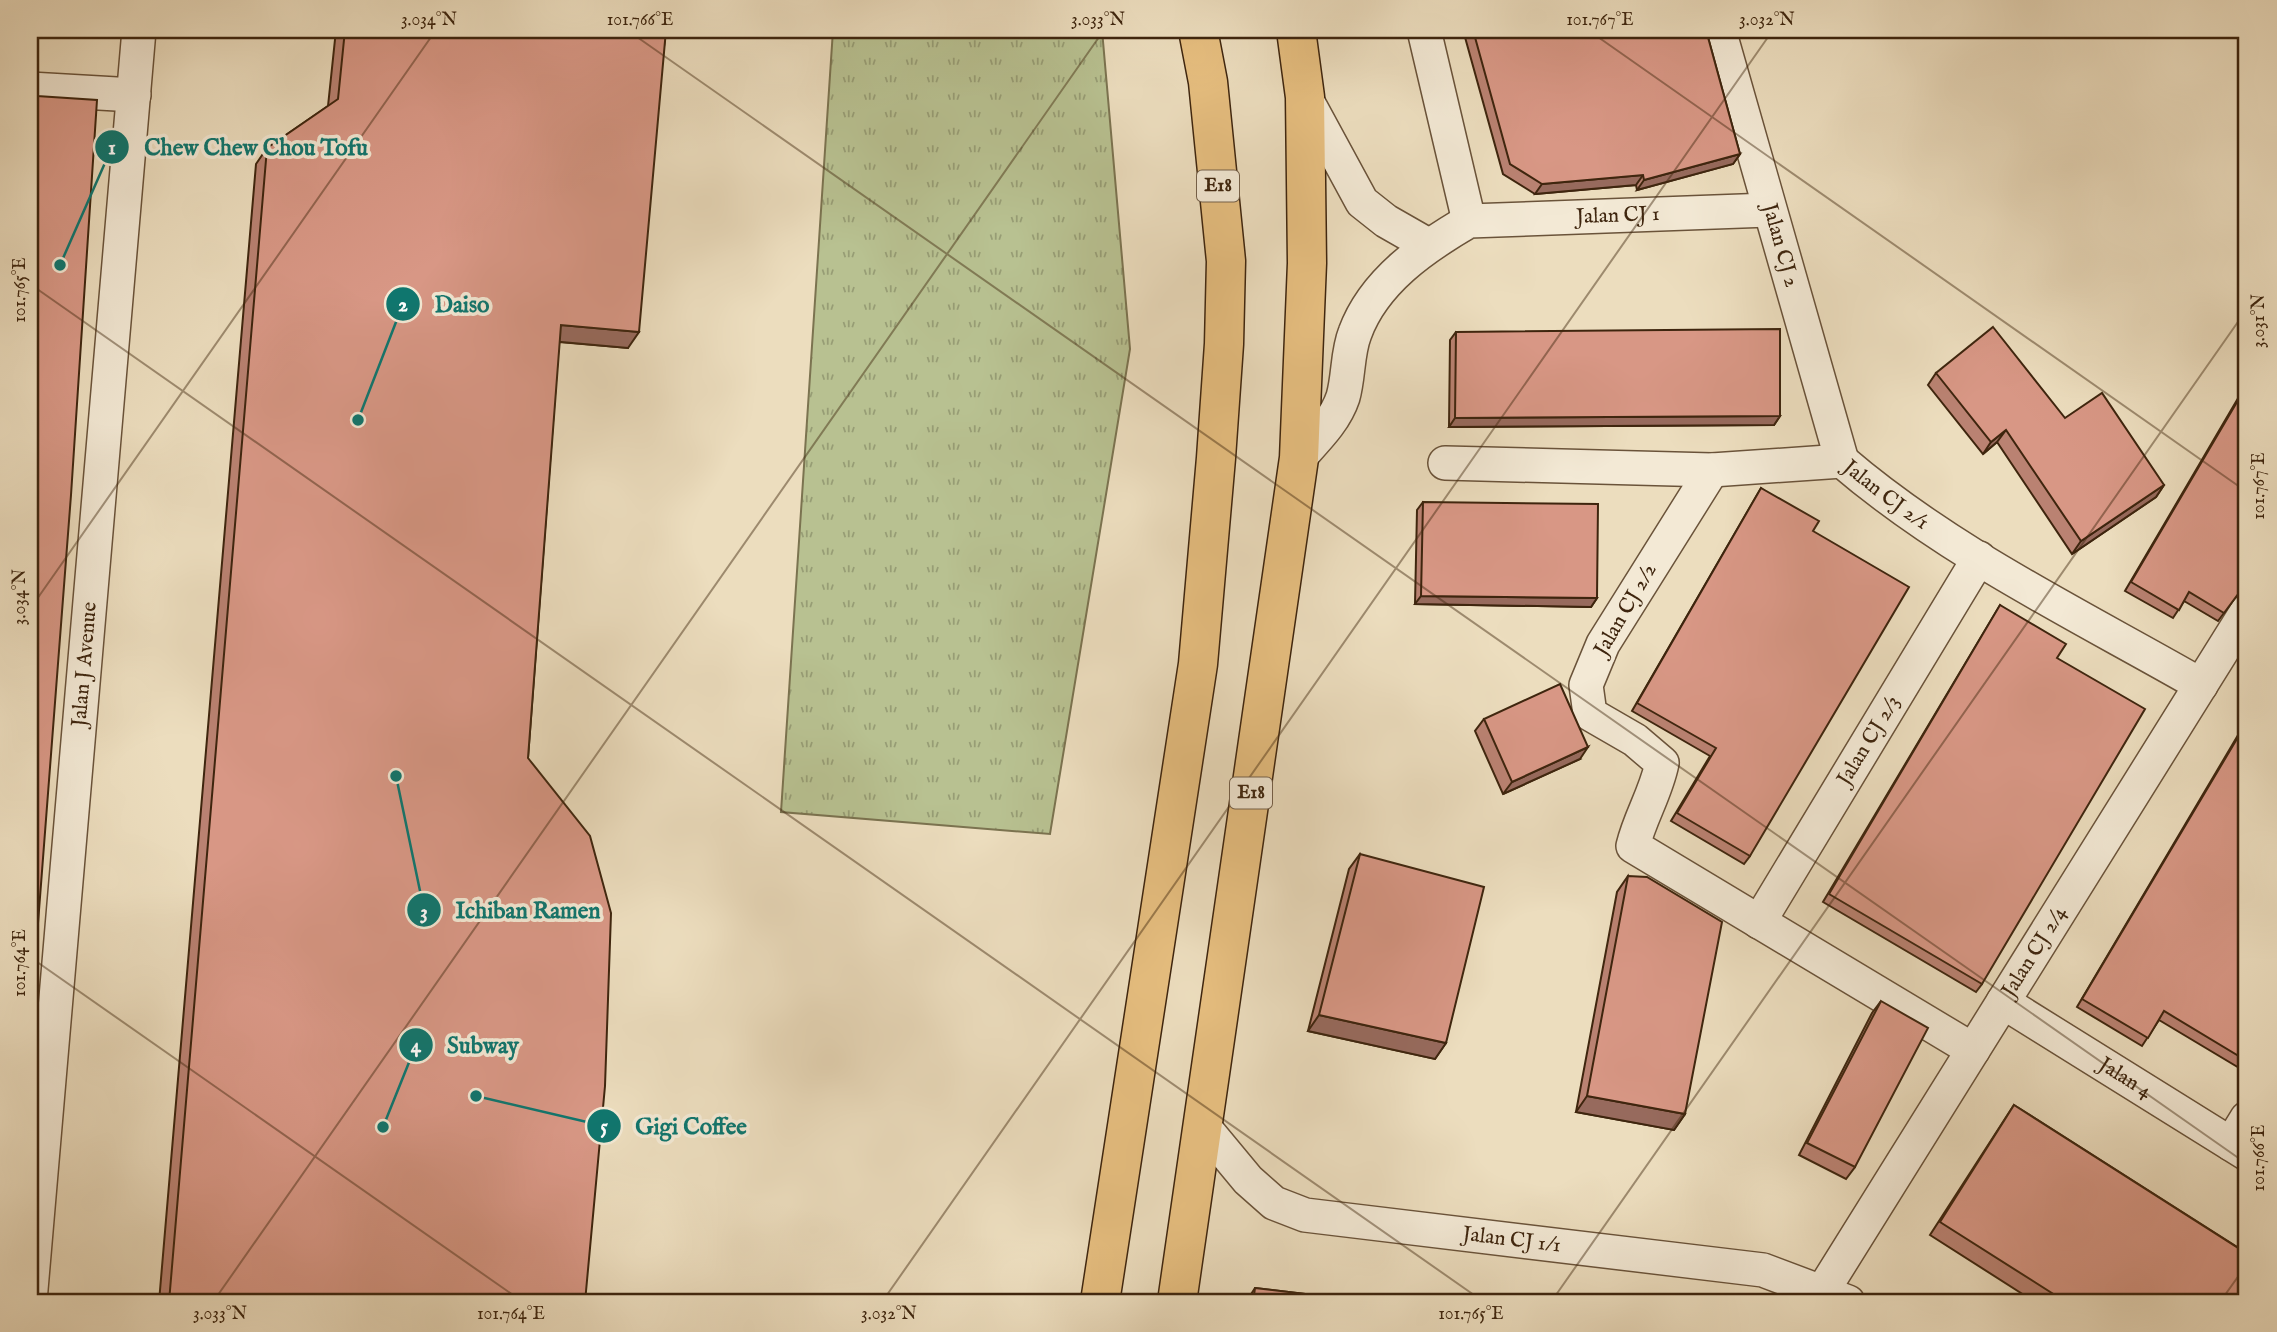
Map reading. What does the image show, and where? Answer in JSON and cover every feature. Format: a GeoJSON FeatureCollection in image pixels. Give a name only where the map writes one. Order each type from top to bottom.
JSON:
{"type":"FeatureCollection","features":[{"type":"Feature","properties":{"kind":"highway","name":"E18"},"geometry":{"type":"LineString","coordinates":[[1100,1302],[1198,664],[1217,446],[1226,261],[1208,82],[1198,30]]}},
{"type":"Feature","properties":{"kind":"highway","name":"E18"},"geometry":{"type":"LineString","coordinates":[[1177,1302],[1299,458],[1307,263],[1305,97],[1296,30]]}},
{"type":"Feature","properties":{"kind":"street","name":"Jalan J Avenue"},"geometry":{"type":"LineString","coordinates":[[30,1301],[139,30]]}},
{"type":"Feature","properties":{"kind":"street"},"geometry":{"type":"LineString","coordinates":[[1424,30],[1469,221]]}},
{"type":"Feature","properties":{"kind":"street","name":"Jalan CJ 2"},"geometry":{"type":"LineString","coordinates":[[1719,30],[1842,461]]}},
{"type":"Feature","properties":{"kind":"street"},"geometry":{"type":"LineString","coordinates":[[30,89],[134,95]]}},
{"type":"Feature","properties":{"kind":"street"},"geometry":{"type":"LineString","coordinates":[[1305,97],[1362,202],[1386,221],[1428,245]]}},
{"type":"Feature","properties":{"kind":"street","name":"Jalan CJ 1"},"geometry":{"type":"LineString","coordinates":[[1299,458],[1329,424],[1342,398],[1354,334],[1369,304],[1394,276],[1428,245],[1469,221],[1769,210]]}},
{"type":"Feature","properties":{"kind":"street","name":"Jalan CJ 2/1"},"geometry":{"type":"LineString","coordinates":[[1445,463],[1712,470],[1842,461],[1884,497],[1979,558],[2201,685]]}},
{"type":"Feature","properties":{"kind":"street","name":"Jalan CJ 2/2"},"geometry":{"type":"LineString","coordinates":[[1712,470],[1603,643],[1587,685],[1590,714],[1635,740],[1662,763],[1656,789],[1637,827],[1633,846],[1759,922]]}},
{"type":"Feature","properties":{"kind":"street","name":"Jalan CJ 2/3"},"geometry":{"type":"LineString","coordinates":[[1759,922],[1979,558]]}},
{"type":"Feature","properties":{"kind":"street","name":"Jalan CJ 2/4"},"geometry":{"type":"LineString","coordinates":[[1835,1297],[1973,1050],[2247,611]]}},
{"type":"Feature","properties":{"kind":"street"},"geometry":{"type":"LineString","coordinates":[[1759,922],[1973,1050]]}},
{"type":"Feature","properties":{"kind":"street","name":"Jalan 4"},"geometry":{"type":"LineString","coordinates":[[2003,1002],[2242,1139]]}},
{"type":"Feature","properties":{"kind":"street","name":"Jalan CJ 1/1"},"geometry":{"type":"LineString","coordinates":[[1203,1128],[1248,1180],[1274,1203],[1306,1215],[1763,1270],[1835,1297]]}},
{"type":"Feature","properties":{"kind":"green space"},"geometry":{"type":"Polygon","coordinates":[[[833,30],[1102,30],[1130,349],[1050,834],[781,812],[833,30]]]}},
{"type":"Feature","properties":{"kind":"building"},"geometry":{"type":"Polygon","coordinates":[[[345,30],[666,30],[639,332],[561,325],[528,758],[590,836],[611,913],[605,1086],[585,1302],[169,1302],[267,148],[338,99],[345,30]]]}},
{"type":"Feature","properties":{"kind":"building"},"geometry":{"type":"Polygon","coordinates":[[[1473,30],[1706,30],[1740,154],[1644,180],[1643,175],[1542,184],[1510,164],[1473,30]]]}},
{"type":"Feature","properties":{"kind":"building"},"geometry":{"type":"Polygon","coordinates":[[[30,93],[37,96],[97,100],[71,495],[35,962],[32,962],[30,988],[30,93]]]}},
{"type":"Feature","properties":{"kind":"building"},"geometry":{"type":"Polygon","coordinates":[[[1993,327],[2065,418],[2102,393],[2164,485],[2081,541],[2006,430],[1991,442],[1936,373],[1993,327]]]}},
{"type":"Feature","properties":{"kind":"building"},"geometry":{"type":"Polygon","coordinates":[[[1780,329],[1780,416],[1455,418],[1456,332],[1780,329]]]}},
{"type":"Feature","properties":{"kind":"building"},"geometry":{"type":"Polygon","coordinates":[[[2247,385],[2247,582],[2224,613],[2189,592],[2179,610],[2131,582],[2247,385]]]}},
{"type":"Feature","properties":{"kind":"building"},"geometry":{"type":"Polygon","coordinates":[[[1761,488],[1819,521],[1813,531],[1909,587],[1750,856],[1677,813],[1716,748],[1637,703],[1761,488]]]}},
{"type":"Feature","properties":{"kind":"building"},"geometry":{"type":"Polygon","coordinates":[[[1423,502],[1598,504],[1597,598],[1421,596],[1423,502]]]}},
{"type":"Feature","properties":{"kind":"building"},"geometry":{"type":"Polygon","coordinates":[[[2000,605],[2066,644],[2057,658],[2145,709],[1982,984],[1829,894],[2000,605]]]}},
{"type":"Feature","properties":{"kind":"building"},"geometry":{"type":"Polygon","coordinates":[[[1560,684],[1588,747],[1512,782],[1484,719],[1560,684]]]}},
{"type":"Feature","properties":{"kind":"building"},"geometry":{"type":"Polygon","coordinates":[[[2247,722],[2247,1061],[2164,1011],[2148,1038],[2082,999],[2247,722]]]}},
{"type":"Feature","properties":{"kind":"building"},"geometry":{"type":"Polygon","coordinates":[[[1360,854],[1484,887],[1446,1043],[1319,1015],[1360,854]]]}},
{"type":"Feature","properties":{"kind":"building"},"geometry":{"type":"Polygon","coordinates":[[[1628,876],[1647,877],[1722,922],[1685,1114],[1587,1096],[1628,876]]]}},
{"type":"Feature","properties":{"kind":"building"},"geometry":{"type":"Polygon","coordinates":[[[1881,1001],[1928,1028],[1855,1167],[1807,1143],[1881,1001]]]}},
{"type":"Feature","properties":{"kind":"building"},"geometry":{"type":"Polygon","coordinates":[[[2014,1105],[2243,1251],[2247,1244],[2247,1302],[2066,1302],[1940,1222],[2014,1105]]]}},
{"type":"Feature","properties":{"kind":"building"},"geometry":{"type":"Polygon","coordinates":[[[1255,1288],[1372,1302],[1253,1302],[1255,1288]]]}},
{"type":"Feature","properties":{"kind":"place","name":"Chew Chew Chou Tofu"},"geometry":{"type":"Point","coordinates":[60,265]}},
{"type":"Feature","properties":{"kind":"place","name":"Daiso"},"geometry":{"type":"Point","coordinates":[358,420]}},
{"type":"Feature","properties":{"kind":"place","name":"Ichiban Ramen"},"geometry":{"type":"Point","coordinates":[396,776]}},
{"type":"Feature","properties":{"kind":"place","name":"Gigi Coffee"},"geometry":{"type":"Point","coordinates":[476,1096]}},
{"type":"Feature","properties":{"kind":"place","name":"Subway"},"geometry":{"type":"Point","coordinates":[383,1127]}}]}
